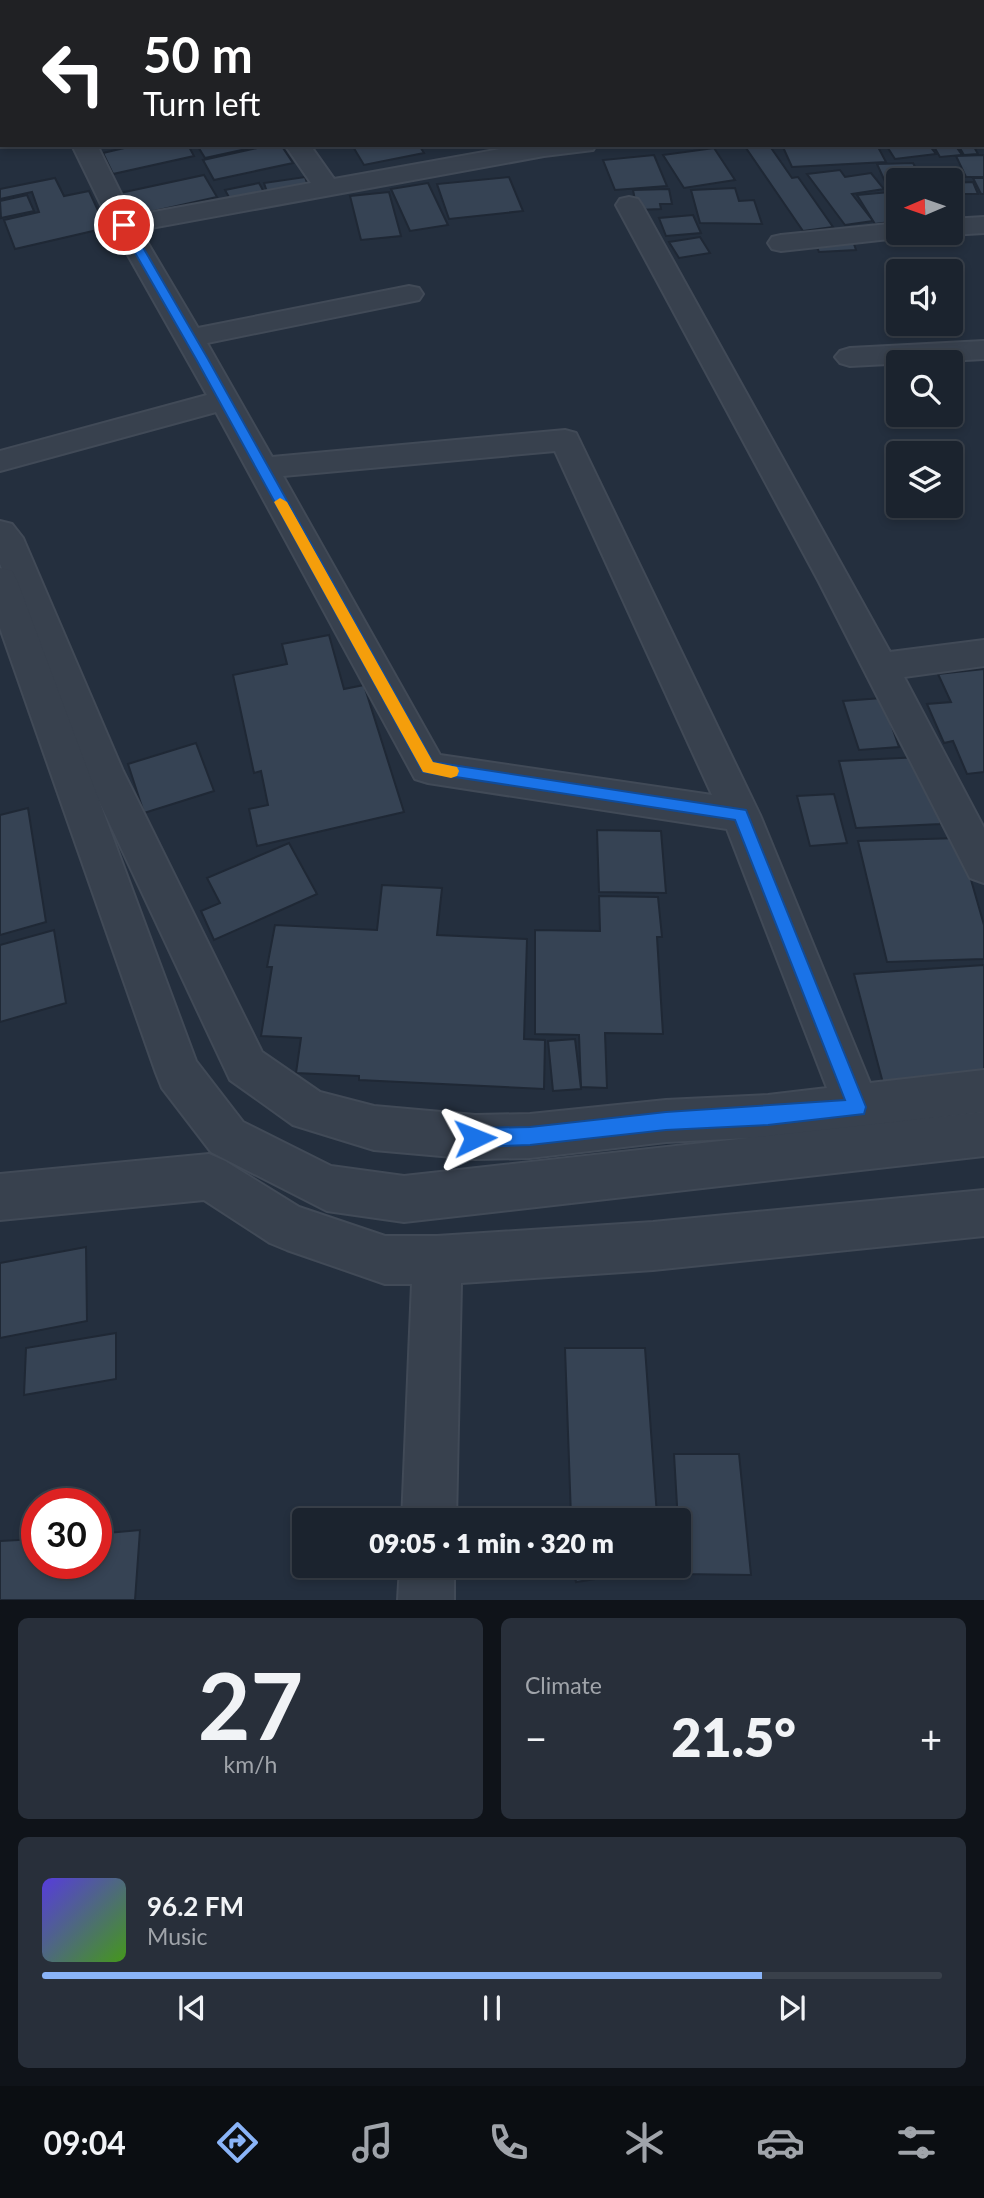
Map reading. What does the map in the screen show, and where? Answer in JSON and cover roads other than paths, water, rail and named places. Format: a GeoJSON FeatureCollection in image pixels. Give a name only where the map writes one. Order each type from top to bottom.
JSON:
{"type":"FeatureCollection","features":[{"type":"Feature","properties":{"kind":"street"},"geometry":{"type":"LineString","coordinates":[[85,147],[124,225],[225,400],[428,768],[741,815]]}},
{"type":"Feature","properties":{"kind":"street"},"geometry":{"type":"LineString","coordinates":[[298,147],[327,188]]}},
{"type":"Feature","properties":{"kind":"street"},"geometry":{"type":"LineString","coordinates":[[124,225],[543,147]]}},
{"type":"Feature","properties":{"kind":"street"},"geometry":{"type":"LineString","coordinates":[[629,205],[880,667],[984,866]]}},
{"type":"Feature","properties":{"kind":"street"},"geometry":{"type":"LineString","coordinates":[[963,226],[984,225]]}},
{"type":"Feature","properties":{"kind":"street"},"geometry":{"type":"LineString","coordinates":[[781,243],[886,232]]}},
{"type":"Feature","properties":{"kind":"street"},"geometry":{"type":"LineString","coordinates":[[190,338],[313,312],[335,312],[409,294]]}},
{"type":"Feature","properties":{"kind":"street"},"geometry":{"type":"LineString","coordinates":[[850,357],[984,350]]}},
{"type":"Feature","properties":{"kind":"street"},"geometry":{"type":"LineString","coordinates":[[0,461],[225,400]]}},
{"type":"Feature","properties":{"kind":"street"},"geometry":{"type":"LineString","coordinates":[[261,468],[565,440],[741,815],[857,1107]]}},
{"type":"Feature","properties":{"kind":"street"},"geometry":{"type":"LineString","coordinates":[[0,532],[6,538],[104,771],[246,1066],[309,1110],[374,1128],[475,1138],[530,1136],[666,1121],[768,1116],[984,1091]]}},
{"type":"Feature","properties":{"kind":"street"},"geometry":{"type":"LineString","coordinates":[[0,580],[178,1073],[228,1137],[327,1188],[404,1199],[984,1134]]}},
{"type":"Feature","properties":{"kind":"street"},"geometry":{"type":"LineString","coordinates":[[880,667],[984,653]]}},
{"type":"Feature","properties":{"kind":"street"},"geometry":{"type":"LineString","coordinates":[[0,1197],[209,1177],[287,1226],[385,1260],[653,1246],[984,1213]]}},
{"type":"Feature","properties":{"kind":"street"},"geometry":{"type":"LineString","coordinates":[[429,1508],[437,1259]]}},
{"type":"Feature","properties":{"kind":"street"},"geometry":{"type":"LineString","coordinates":[[426,1600],[427,1578]]}}]}
